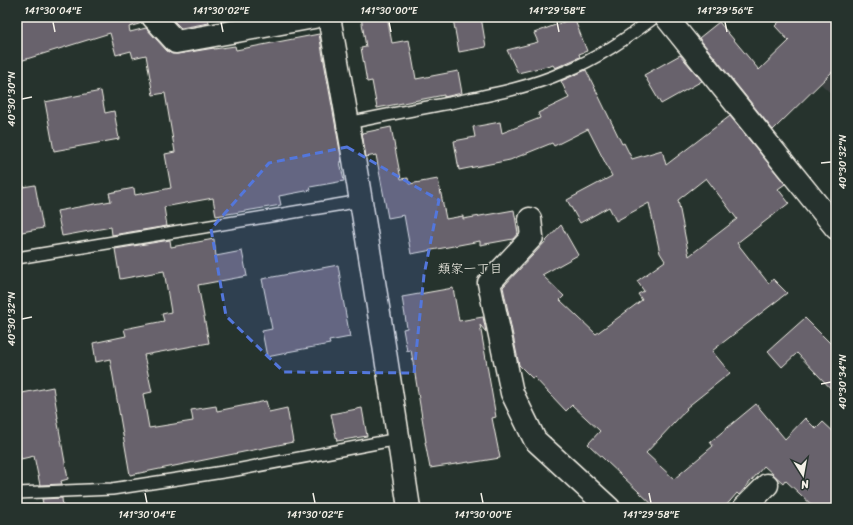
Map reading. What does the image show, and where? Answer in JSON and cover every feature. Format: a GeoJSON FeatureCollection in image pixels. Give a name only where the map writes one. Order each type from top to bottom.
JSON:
{"type":"FeatureCollection","features":[{"type":"Feature","properties":{"kind":"street"},"geometry":{"type":"LineString","coordinates":[[153,17],[176,42],[314,17]]}},
{"type":"Feature","properties":{"kind":"street"},"geometry":{"type":"LineString","coordinates":[[329,17],[361,201],[409,508]]}},
{"type":"Feature","properties":{"kind":"street"},"geometry":{"type":"LineString","coordinates":[[666,17],[836,228]]}},
{"type":"Feature","properties":{"kind":"street"},"geometry":{"type":"LineString","coordinates":[[530,219],[532,237],[489,283],[512,393],[535,440],[609,508]]}},
{"type":"Feature","properties":{"kind":"street"},"geometry":{"type":"LineString","coordinates":[[744,508],[767,485]]}},
{"type":"Feature","properties":{"kind":"lane"},"geometry":{"type":"LineString","coordinates":[[348,123],[471,99],[530,85],[565,72],[601,54],[655,17]]}},
{"type":"Feature","properties":{"kind":"lane"},"geometry":{"type":"LineString","coordinates":[[17,258],[361,201]]}},
{"type":"Feature","properties":{"kind":"lane"},"geometry":{"type":"LineString","coordinates":[[17,493],[112,490],[236,470],[398,439]]}},
{"type":"Feature","properties":{"kind":"highlighted area"},"geometry":{"type":"Polygon","coordinates":[[[347,147],[439,200],[424,275],[414,373],[284,372],[226,316],[211,229],[269,163],[347,147]]]}},
{"type":"Feature","properties":{"kind":"shaded area"},"geometry":{"type":"Polygon","coordinates":[[[836,43],[836,98],[809,73],[836,43]]]}},
{"type":"Feature","properties":{"kind":"building"},"geometry":{"type":"Polygon","coordinates":[[[17,17],[141,17],[142,23],[129,27],[130,32],[146,28],[167,51],[172,54],[235,46],[236,50],[319,34],[342,162],[340,162],[344,181],[310,187],[311,190],[279,196],[281,205],[216,216],[213,198],[164,207],[167,226],[112,235],[111,227],[62,236],[57,211],[111,201],[109,193],[134,188],[135,195],[171,188],[165,154],[175,152],[165,93],[153,95],[146,55],[133,58],[131,51],[116,55],[110,33],[17,62],[17,17]]]}},
{"type":"Feature","properties":{"kind":"building"},"geometry":{"type":"Polygon","coordinates":[[[174,17],[208,17],[209,23],[181,28],[174,21],[174,17]]]}},
{"type":"Feature","properties":{"kind":"building"},"geometry":{"type":"Polygon","coordinates":[[[361,17],[387,17],[392,43],[409,40],[416,79],[458,71],[462,93],[377,108],[372,81],[367,82],[361,48],[366,47],[361,17]]]}},
{"type":"Feature","properties":{"kind":"building"},"geometry":{"type":"Polygon","coordinates":[[[462,17],[481,17],[486,47],[459,52],[453,19],[462,17]]]}},
{"type":"Feature","properties":{"kind":"building"},"geometry":{"type":"Polygon","coordinates":[[[784,17],[836,17],[836,68],[773,130],[699,38],[719,22],[759,70],[789,41],[775,26],[784,17]]]}},
{"type":"Feature","properties":{"kind":"building"},"geometry":{"type":"Polygon","coordinates":[[[574,18],[587,51],[579,54],[580,57],[555,68],[553,65],[518,73],[507,50],[538,42],[534,33],[574,18]]]}},
{"type":"Feature","properties":{"kind":"building"},"geometry":{"type":"Polygon","coordinates":[[[680,55],[702,81],[661,104],[644,75],[680,55]]]}},
{"type":"Feature","properties":{"kind":"building"},"geometry":{"type":"Polygon","coordinates":[[[586,70],[622,144],[624,143],[632,159],[662,150],[666,165],[730,116],[785,184],[778,189],[789,203],[737,243],[769,284],[773,279],[787,293],[712,351],[730,373],[686,408],[687,409],[646,453],[674,479],[713,446],[710,442],[756,404],[785,439],[805,418],[816,429],[823,422],[836,434],[836,508],[815,508],[785,480],[783,483],[764,466],[739,495],[737,493],[724,508],[656,508],[588,444],[600,431],[572,405],[566,411],[534,377],[532,378],[519,365],[503,287],[561,225],[578,255],[542,275],[564,296],[560,300],[596,334],[642,300],[638,294],[644,291],[637,281],[665,261],[660,253],[649,203],[616,221],[609,207],[580,223],[567,200],[612,176],[588,129],[554,146],[552,143],[510,160],[459,170],[454,141],[475,137],[473,127],[500,122],[502,133],[540,118],[538,113],[569,98],[561,81],[586,70]],[[706,178],[678,200],[689,256],[737,219],[706,178]]]}},
{"type":"Feature","properties":{"kind":"building"},"geometry":{"type":"Polygon","coordinates":[[[101,91],[105,113],[114,111],[119,139],[54,151],[45,102],[101,91]]]}},
{"type":"Feature","properties":{"kind":"building"},"geometry":{"type":"Polygon","coordinates":[[[391,127],[401,179],[408,178],[409,184],[438,179],[446,219],[463,216],[463,219],[514,210],[518,233],[513,239],[480,245],[480,241],[411,254],[404,215],[388,218],[376,155],[366,157],[362,133],[391,127]]]}},
{"type":"Feature","properties":{"kind":"building"},"geometry":{"type":"Polygon","coordinates":[[[35,185],[43,228],[17,233],[17,188],[35,185]]]}},
{"type":"Feature","properties":{"kind":"building"},"geometry":{"type":"Polygon","coordinates":[[[214,239],[216,256],[242,251],[247,276],[198,285],[209,343],[144,355],[152,392],[143,394],[149,428],[193,421],[191,410],[216,406],[217,411],[266,401],[269,412],[287,408],[293,442],[130,475],[110,359],[96,362],[93,343],[126,336],[124,329],[164,321],[162,314],[171,312],[164,271],[120,279],[115,249],[170,240],[171,247],[214,239]]]}},
{"type":"Feature","properties":{"kind":"building"},"geometry":{"type":"Polygon","coordinates":[[[338,265],[350,337],[329,341],[330,344],[267,357],[262,331],[272,329],[262,279],[338,265]]]}},
{"type":"Feature","properties":{"kind":"building"},"geometry":{"type":"Polygon","coordinates":[[[453,288],[459,321],[483,317],[486,332],[480,325],[496,417],[492,418],[500,458],[430,468],[411,350],[407,351],[403,329],[407,328],[402,297],[453,288]]]}},
{"type":"Feature","properties":{"kind":"building"},"geometry":{"type":"Polygon","coordinates":[[[805,318],[836,349],[836,394],[797,353],[782,367],[768,351],[805,318]]]}},
{"type":"Feature","properties":{"kind":"building"},"geometry":{"type":"Polygon","coordinates":[[[53,387],[68,479],[61,481],[62,484],[40,485],[34,456],[21,459],[17,440],[17,394],[53,387]]]}},
{"type":"Feature","properties":{"kind":"building"},"geometry":{"type":"Polygon","coordinates":[[[362,408],[367,436],[337,441],[331,414],[362,408]]]}},
{"type":"Feature","properties":{"kind":"building"},"geometry":{"type":"Polygon","coordinates":[[[62,498],[63,508],[44,508],[42,499],[62,498]]]}},
{"type":"Feature","properties":{"kind":"district","name":"類家一丁目"},"geometry":{"type":"Point","coordinates":[470,268]}}]}
